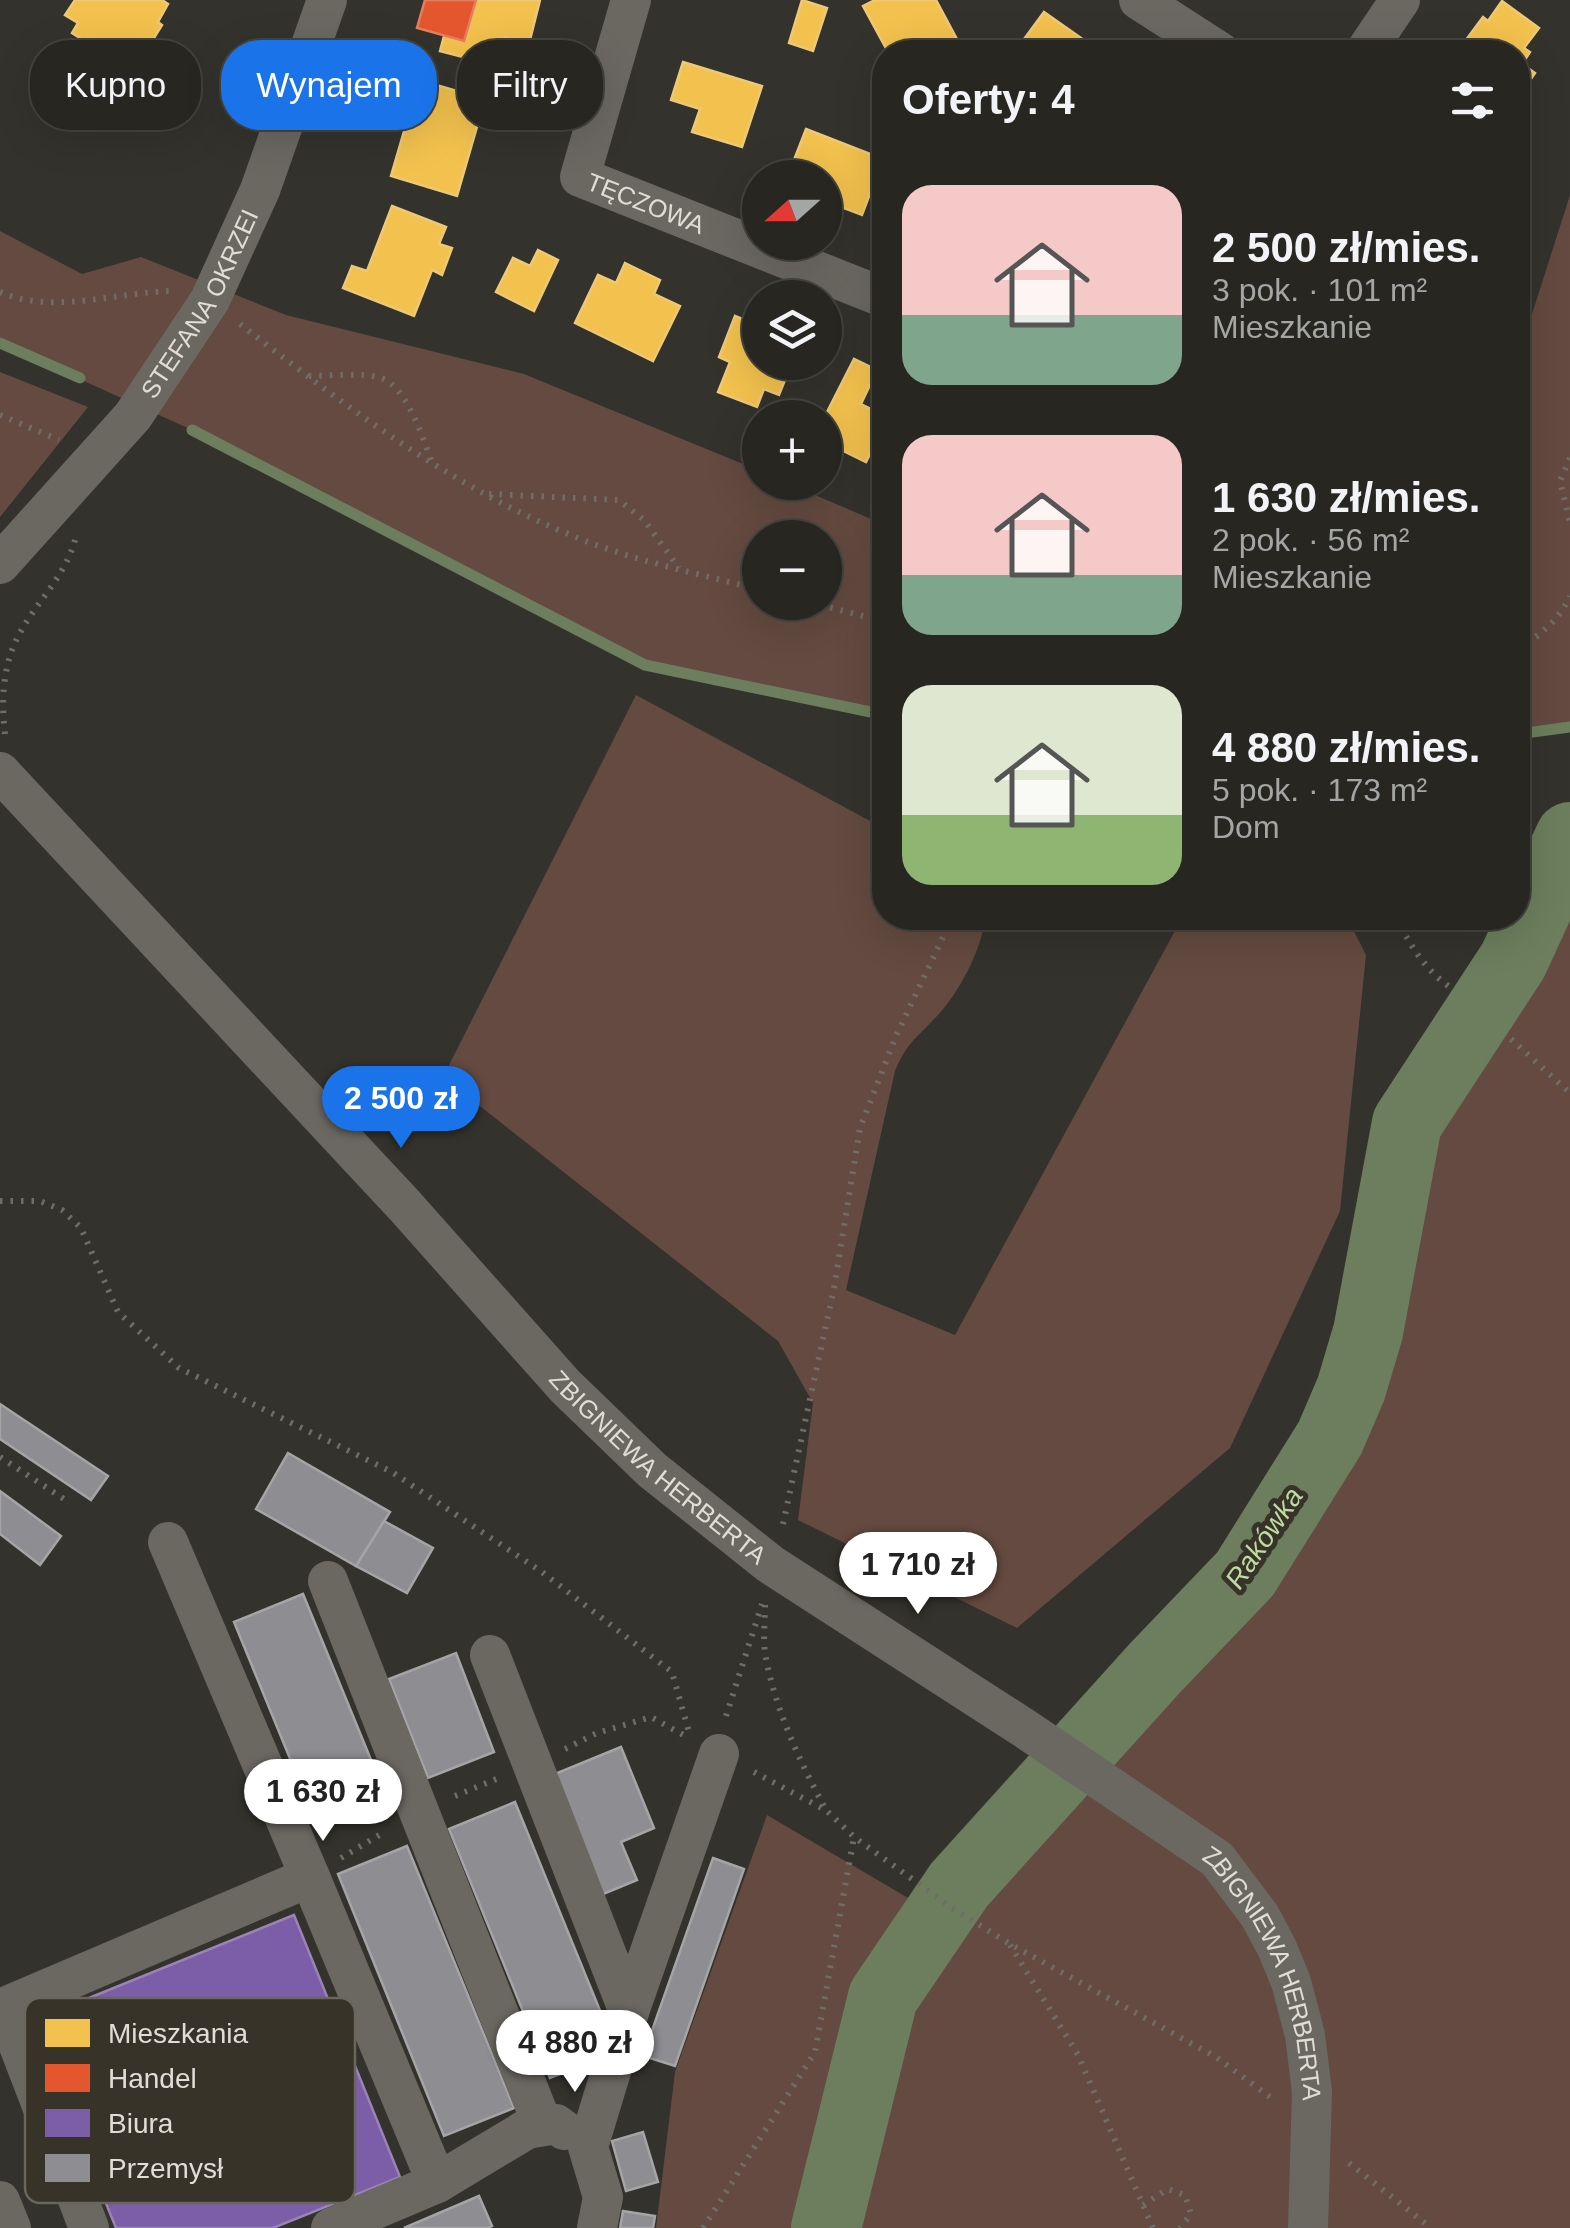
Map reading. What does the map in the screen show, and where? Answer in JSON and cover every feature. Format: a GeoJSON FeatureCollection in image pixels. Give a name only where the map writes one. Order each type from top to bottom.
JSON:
{"type":"FeatureCollection","features":[{"type":"Feature","properties":{"kind":"street","name":"TĘCZOWA"},"geometry":{"type":"LineString","coordinates":[[632,0],[580,178],[872,293]]}},
{"type":"Feature","properties":{"kind":"street"},"geometry":{"type":"LineString","coordinates":[[1139,0],[1201,40]]}},
{"type":"Feature","properties":{"kind":"street"},"geometry":{"type":"LineString","coordinates":[[1373,40],[1400,0]]}},
{"type":"Feature","properties":{"kind":"street","name":"STEFANA OKRZEI"},"geometry":{"type":"LineString","coordinates":[[0,564],[132,416],[210,300],[260,190],[323,1]]}},
{"type":"Feature","properties":{"kind":"street","name":"ZBIGNIEWA HERBERTA"},"geometry":{"type":"LineString","coordinates":[[2,759],[565,1386],[652,1470],[770,1564],[1204,1848],[1260,1916],[1291,1982],[1305,2036],[1312,2092],[1308,2228]]}},
{"type":"Feature","properties":{"kind":"street"},"geometry":{"type":"LineString","coordinates":[[168,1542],[436,2183]]}},
{"type":"Feature","properties":{"kind":"street"},"geometry":{"type":"LineString","coordinates":[[328,1581],[543,2126]]}},
{"type":"Feature","properties":{"kind":"street"},"geometry":{"type":"LineString","coordinates":[[490,1655],[628,2012]]}},
{"type":"Feature","properties":{"kind":"street"},"geometry":{"type":"LineString","coordinates":[[596,2228],[602,2197],[588,2147],[705,1746]]}},
{"type":"Feature","properties":{"kind":"street"},"geometry":{"type":"LineString","coordinates":[[25,1998],[310,1876]]}},
{"type":"Feature","properties":{"kind":"street"},"geometry":{"type":"LineString","coordinates":[[25,1998],[2,2008],[25,2066]]}},
{"type":"Feature","properties":{"kind":"street"},"geometry":{"type":"LineString","coordinates":[[330,2228],[436,2183],[527,2129],[556,2124],[588,2147]]}},
{"type":"Feature","properties":{"kind":"street"},"geometry":{"type":"LineString","coordinates":[[0,2200],[11,2228]]}},
{"type":"Feature","properties":{"kind":"street"},"geometry":{"type":"LineString","coordinates":[[79,2203],[89,2228]]}},
{"type":"Feature","properties":{"kind":"path"},"geometry":{"type":"LineString","coordinates":[[0,292],[30,301],[154,291],[173,291],[210,300],[434,467],[484,494],[584,540],[742,585]]}},
{"type":"Feature","properties":{"kind":"path"},"geometry":{"type":"LineString","coordinates":[[308,376],[378,377],[390,382],[419,425],[434,467]]}},
{"type":"Feature","properties":{"kind":"path"},"geometry":{"type":"LineString","coordinates":[[0,415],[62,441]]}},
{"type":"Feature","properties":{"kind":"path"},"geometry":{"type":"LineString","coordinates":[[1570,458],[1560,481],[1570,523]]}},
{"type":"Feature","properties":{"kind":"path"},"geometry":{"type":"LineString","coordinates":[[484,494],[619,500],[644,520],[680,569]]}},
{"type":"Feature","properties":{"kind":"path"},"geometry":{"type":"LineString","coordinates":[[2,759],[3,691],[10,654],[69,561],[77,533]]}},
{"type":"Feature","properties":{"kind":"path"},"geometry":{"type":"LineString","coordinates":[[1530,640],[1546,630],[1570,596]]}},
{"type":"Feature","properties":{"kind":"path"},"geometry":{"type":"LineString","coordinates":[[842,611],[872,619]]}},
{"type":"Feature","properties":{"kind":"path"},"geometry":{"type":"LineString","coordinates":[[770,1564],[782,1526],[834,1288],[860,1128],[896,1036],[946,930]]}},
{"type":"Feature","properties":{"kind":"path"},"geometry":{"type":"LineString","coordinates":[[1402,930],[1416,955],[1450,988]]}},
{"type":"Feature","properties":{"kind":"path"},"geometry":{"type":"LineString","coordinates":[[1511,1039],[1570,1094]]}},
{"type":"Feature","properties":{"kind":"path"},"geometry":{"type":"LineString","coordinates":[[0,1201],[40,1201],[62,1210],[81,1228],[118,1312],[180,1368],[392,1472],[542,1572],[672,1672],[705,1746],[827,1811],[915,1881],[1010,1944],[1216,2057],[1431,2228]]}},
{"type":"Feature","properties":{"kind":"path"},"geometry":{"type":"LineString","coordinates":[[0,1457],[67,1501]]}},
{"type":"Feature","properties":{"kind":"path"},"geometry":{"type":"LineString","coordinates":[[705,1746],[726,1716],[765,1593],[765,1652],[800,1762],[827,1811]]}},
{"type":"Feature","properties":{"kind":"path"},"geometry":{"type":"LineString","coordinates":[[310,1876],[420,1810]]}},
{"type":"Feature","properties":{"kind":"path"},"geometry":{"type":"LineString","coordinates":[[703,2228],[815,2052],[854,1836]]}},
{"type":"Feature","properties":{"kind":"path"},"geometry":{"type":"LineString","coordinates":[[1010,1944],[1078,2055],[1153,2228]]}},
{"type":"Feature","properties":{"kind":"path"},"geometry":{"type":"LineString","coordinates":[[1143,2205],[1168,2189],[1185,2195],[1191,2214],[1180,2228]]}},
{"type":"Feature","properties":{"kind":"shaded area"},"geometry":{"type":"Polygon","coordinates":[[[1570,195],[1570,727],[1530,732],[1530,320],[1570,195]]]}},
{"type":"Feature","properties":{"kind":"shaded area"},"geometry":{"type":"Polygon","coordinates":[[[0,231],[82,274],[141,257],[286,315],[524,374],[742,464],[742,500],[827,500],[872,519],[872,712],[645,665],[192,430],[0,343],[0,231]]]}},
{"type":"Feature","properties":{"kind":"shaded area"},"geometry":{"type":"Polygon","coordinates":[[[0,372],[88,407],[0,517],[0,372]]]}},
{"type":"Feature","properties":{"kind":"shaded area"},"geometry":{"type":"Polygon","coordinates":[[[636,695],[872,822],[872,930],[982,930],[961,983],[908,1046],[895,1071],[846,1290],[955,1335],[1175,930],[1353,930],[1366,955],[1340,1211],[1230,1448],[1017,1628],[798,1520],[813,1403],[778,1341],[443,1077],[636,695]]]}},
{"type":"Feature","properties":{"kind":"shaded area"},"geometry":{"type":"Polygon","coordinates":[[[1570,837],[1570,2228],[656,2228],[675,2072],[767,1815],[937,1915],[959,1885],[1155,1668],[1245,1574],[1330,1438],[1351,1389],[1368,1332],[1407,1123],[1513,961],[1570,837]]]}},
{"type":"Feature","properties":{"kind":"building: Mieszkania"},"geometry":{"type":"Polygon","coordinates":[[[75,0],[162,0],[168,4],[153,40],[83,40],[72,33],[78,23],[65,15],[75,0]]]}},
{"type":"Feature","properties":{"kind":"building: Mieszkania"},"geometry":{"type":"Polygon","coordinates":[[[476,0],[540,0],[530,40],[464,40],[476,0]]]}},
{"type":"Feature","properties":{"kind":"building: Mieszkania"},"geometry":{"type":"Polygon","coordinates":[[[802,0],[827,8],[813,51],[789,43],[802,0]]]}},
{"type":"Feature","properties":{"kind":"building: Mieszkania"},"geometry":{"type":"Polygon","coordinates":[[[875,0],[936,0],[957,40],[881,40],[863,6],[875,0]]]}},
{"type":"Feature","properties":{"kind":"building: Mieszkania"},"geometry":{"type":"Polygon","coordinates":[[[1502,1],[1539,28],[1530,40],[1466,40],[1483,17],[1488,21],[1502,1]]]}},
{"type":"Feature","properties":{"kind":"building: Mieszkania"},"geometry":{"type":"Polygon","coordinates":[[[1044,12],[1084,40],[1023,40],[1044,12]]]}},
{"type":"Feature","properties":{"kind":"building: Mieszkania"},"geometry":{"type":"Polygon","coordinates":[[[444,36],[460,40],[457,55],[440,51],[444,36]]]}},
{"type":"Feature","properties":{"kind":"building: Mieszkania"},"geometry":{"type":"Polygon","coordinates":[[[683,62],[762,86],[742,147],[692,132],[700,109],[671,100],[683,62]]]}},
{"type":"Feature","properties":{"kind":"building: Mieszkania"},"geometry":{"type":"Polygon","coordinates":[[[437,85],[457,91],[457,130],[476,130],[457,196],[391,176],[404,130],[437,130],[437,85]]]}},
{"type":"Feature","properties":{"kind":"building: Mieszkania"},"geometry":{"type":"Polygon","coordinates":[[[806,129],[872,155],[872,188],[862,215],[842,207],[842,160],[794,160],[806,129]]]}},
{"type":"Feature","properties":{"kind":"building: Mieszkania"},"geometry":{"type":"Polygon","coordinates":[[[392,206],[446,227],[439,244],[452,248],[442,275],[432,270],[414,316],[343,288],[352,266],[367,271],[392,206]]]}},
{"type":"Feature","properties":{"kind":"building: Mieszkania"},"geometry":{"type":"Polygon","coordinates":[[[538,250],[558,260],[534,311],[496,292],[513,258],[530,266],[538,250]]]}},
{"type":"Feature","properties":{"kind":"building: Mieszkania"},"geometry":{"type":"Polygon","coordinates":[[[625,263],[660,280],[654,294],[680,306],[653,361],[575,323],[598,275],[616,283],[625,263]]]}},
{"type":"Feature","properties":{"kind":"building: Mieszkania"},"geometry":{"type":"Polygon","coordinates":[[[735,316],[742,319],[742,380],[785,380],[779,395],[764,389],[760,400],[742,401],[718,392],[730,362],[719,357],[735,316]]]}},
{"type":"Feature","properties":{"kind":"building: Mieszkania"},"geometry":{"type":"Polygon","coordinates":[[[854,359],[872,368],[872,381],[861,404],[872,410],[872,450],[866,462],[842,450],[842,400],[833,400],[854,359]]]}},
{"type":"Feature","properties":{"kind":"building: Handel"},"geometry":{"type":"Polygon","coordinates":[[[425,0],[476,0],[464,40],[417,28],[425,0]]]}},
{"type":"Feature","properties":{"kind":"building: Biura"},"geometry":{"type":"Polygon","coordinates":[[[294,1915],[328,1998],[89,1998],[294,1915]]]}},
{"type":"Feature","properties":{"kind":"building: Biura"},"geometry":{"type":"Polygon","coordinates":[[[355,2066],[400,2177],[355,2195],[355,2066]]]}},
{"type":"Feature","properties":{"kind":"building: Biura"},"geometry":{"type":"Polygon","coordinates":[[[106,2203],[335,2203],[273,2228],[116,2228],[106,2203]]]}},
{"type":"Feature","properties":{"kind":"building: Przemysł"},"geometry":{"type":"Polygon","coordinates":[[[0,1404],[108,1476],[91,1500],[0,1439],[0,1404]]]}},
{"type":"Feature","properties":{"kind":"building: Przemysł"},"geometry":{"type":"Polygon","coordinates":[[[288,1453],[390,1512],[356,1566],[256,1509],[288,1453]]]}},
{"type":"Feature","properties":{"kind":"building: Przemysł"},"geometry":{"type":"Polygon","coordinates":[[[0,1491],[61,1536],[40,1565],[0,1534],[0,1491]]]}},
{"type":"Feature","properties":{"kind":"building: Przemysł"},"geometry":{"type":"Polygon","coordinates":[[[384,1521],[433,1548],[407,1593],[356,1566],[384,1521]]]}},
{"type":"Feature","properties":{"kind":"building: Przemysł"},"geometry":{"type":"Polygon","coordinates":[[[303,1594],[385,1794],[316,1822],[234,1622],[303,1594]]]}},
{"type":"Feature","properties":{"kind":"building: Przemysł"},"geometry":{"type":"Polygon","coordinates":[[[456,1653],[494,1752],[428,1778],[389,1679],[456,1653]]]}},
{"type":"Feature","properties":{"kind":"building: Przemysł"},"geometry":{"type":"Polygon","coordinates":[[[621,1747],[654,1828],[621,1842],[637,1880],[603,1894],[555,1774],[621,1747]]]}},
{"type":"Feature","properties":{"kind":"building: Przemysł"},"geometry":{"type":"Polygon","coordinates":[[[515,1802],[601,2013],[568,2026],[584,2065],[550,2078],[449,1829],[515,1802]]]}},
{"type":"Feature","properties":{"kind":"building: Przemysł"},"geometry":{"type":"Polygon","coordinates":[[[407,1846],[514,2108],[444,2136],[338,1874],[407,1846]]]}},
{"type":"Feature","properties":{"kind":"building: Przemysł"},"geometry":{"type":"Polygon","coordinates":[[[713,1858],[744,1869],[675,2066],[643,2056],[713,1858]]]}},
{"type":"Feature","properties":{"kind":"building: Przemysł"},"geometry":{"type":"Polygon","coordinates":[[[643,2132],[658,2182],[626,2191],[612,2141],[643,2132]]]}},
{"type":"Feature","properties":{"kind":"building: Przemysł"},"geometry":{"type":"Polygon","coordinates":[[[479,2196],[492,2226],[488,2228],[404,2228],[479,2196]]]}},
{"type":"Feature","properties":{"kind":"building: Przemysł"},"geometry":{"type":"Polygon","coordinates":[[[623,2211],[655,2216],[653,2228],[620,2228],[623,2211]]]}},
{"type":"Feature","properties":{"kind":"waterway"},"geometry":{"type":"LineString","coordinates":[[0,343],[80,378]]}},
{"type":"Feature","properties":{"kind":"waterway"},"geometry":{"type":"LineString","coordinates":[[192,430],[645,665],[872,712]]}},
{"type":"Feature","properties":{"kind":"waterway"},"geometry":{"type":"LineString","coordinates":[[1530,732],[1570,727]]}},
{"type":"Feature","properties":{"kind":"waterway","name":"Rakówka"},"geometry":{"type":"LineString","coordinates":[[1530,924],[1570,837]]}},
{"type":"Feature","properties":{"kind":"waterway","name":"Rakówka"},"geometry":{"type":"LineString","coordinates":[[826,2228],[883,1997],[959,1885],[1245,1574],[1330,1438],[1351,1389],[1368,1332],[1407,1123],[1513,961],[1527,930]]}}]}
